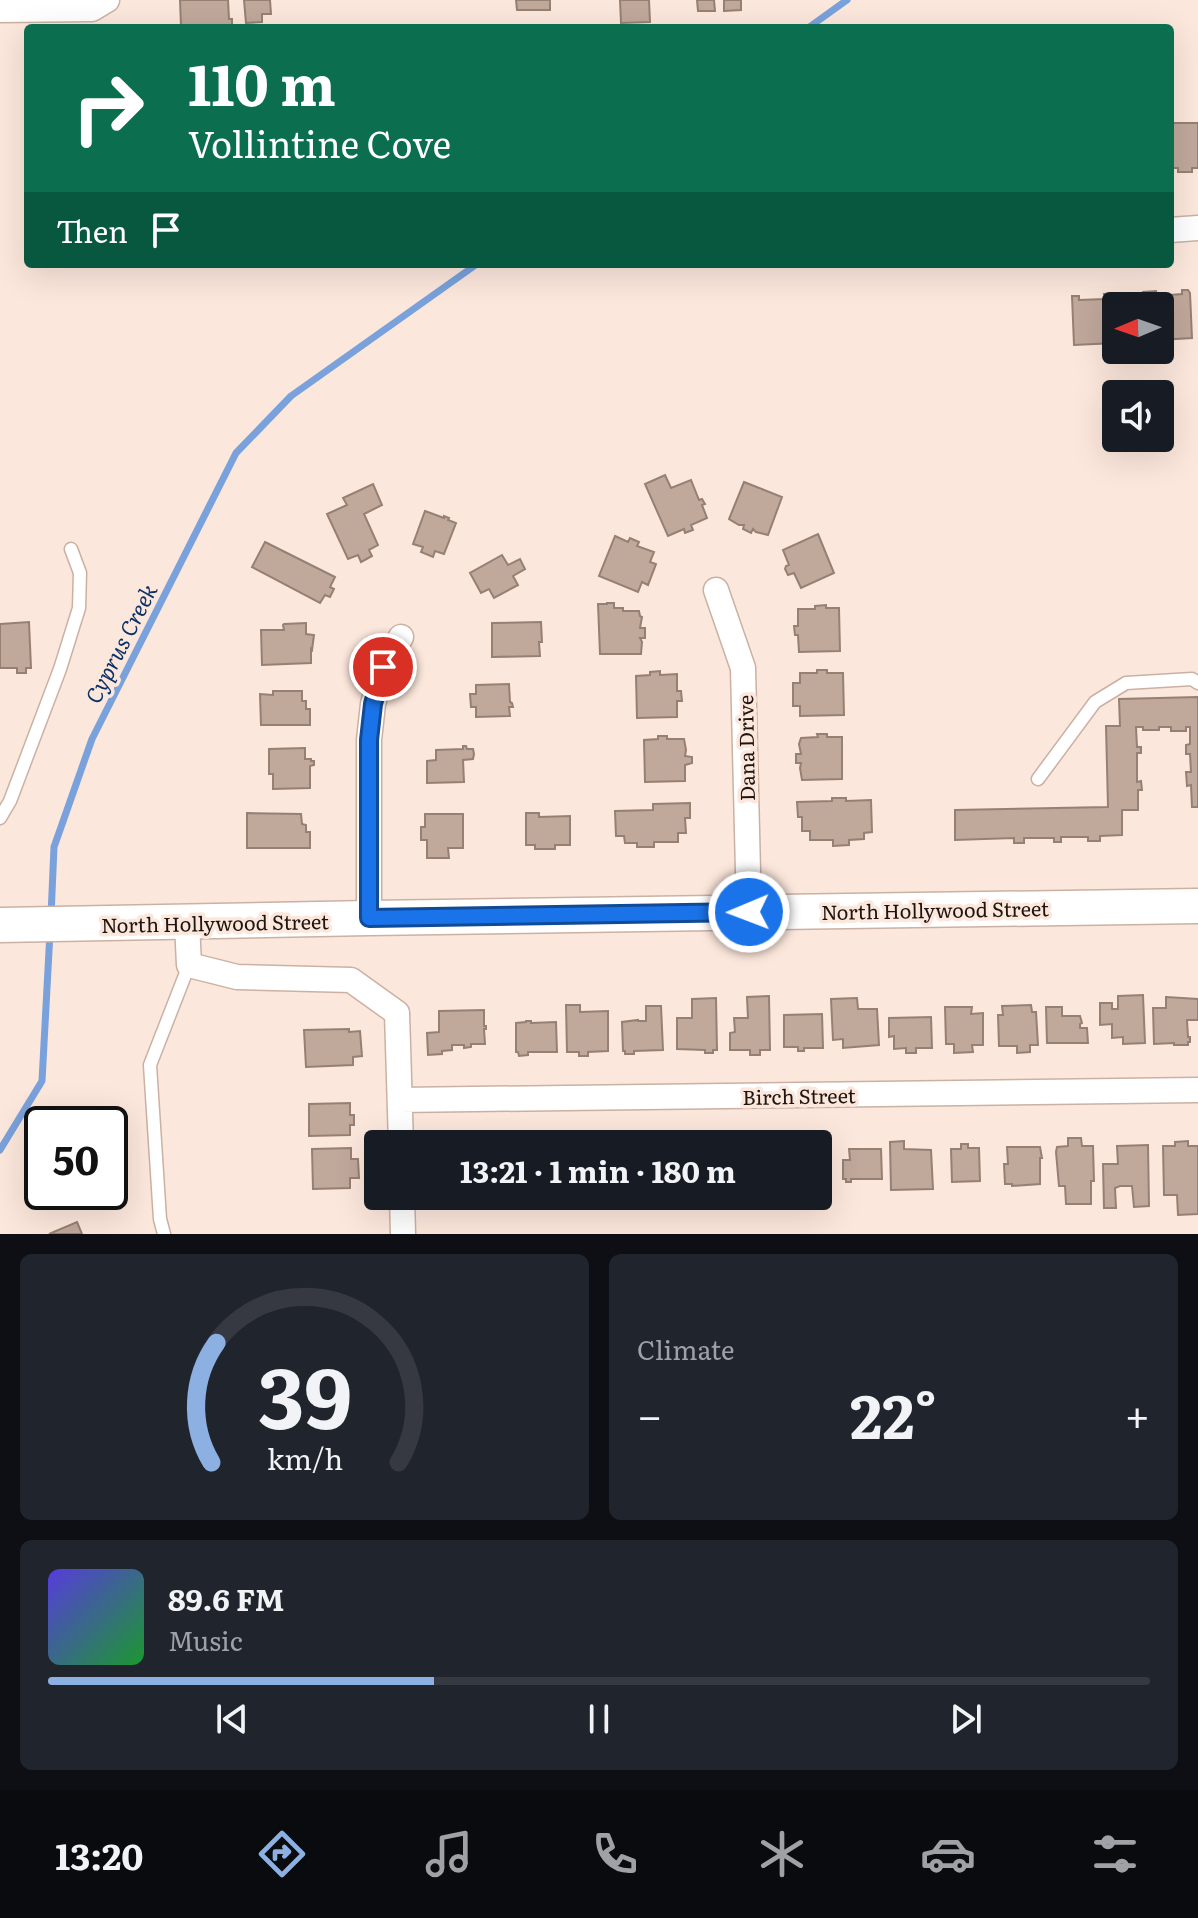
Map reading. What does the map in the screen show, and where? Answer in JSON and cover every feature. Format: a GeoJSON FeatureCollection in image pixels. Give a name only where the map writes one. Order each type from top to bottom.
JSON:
{"type":"FeatureCollection","features":[{"type":"Feature","properties":{"kind":"main road","name":"North Hollywood Street"},"geometry":{"type":"LineString","coordinates":[[0,925],[1198,906]]}},
{"type":"Feature","properties":{"kind":"street"},"geometry":{"type":"LineString","coordinates":[[0,10],[92,9],[107,0]]}},
{"type":"Feature","properties":{"kind":"street"},"geometry":{"type":"LineString","coordinates":[[1174,230],[1198,228]]}},
{"type":"Feature","properties":{"kind":"street","name":"Dana Drive"},"geometry":{"type":"LineString","coordinates":[[716,590],[743,668],[749,912]]}},
{"type":"Feature","properties":{"kind":"street"},"geometry":{"type":"LineString","coordinates":[[369,918],[369,740],[373,704],[383,667],[401,637]]}},
{"type":"Feature","properties":{"kind":"street"},"geometry":{"type":"LineString","coordinates":[[187,923],[189,965],[237,977],[351,980],[397,1013],[401,1130]]}},
{"type":"Feature","properties":{"kind":"street","name":"Birch Street"},"geometry":{"type":"LineString","coordinates":[[400,1100],[1198,1090]]}},
{"type":"Feature","properties":{"kind":"street"},"geometry":{"type":"LineString","coordinates":[[402,1210],[403,1234]]}},
{"type":"Feature","properties":{"kind":"lane"},"geometry":{"type":"LineString","coordinates":[[0,818],[10,801],[60,669],[79,608],[80,573],[71,549]]}},
{"type":"Feature","properties":{"kind":"lane"},"geometry":{"type":"LineString","coordinates":[[1038,779],[1095,702],[1126,683],[1192,679],[1198,683]]}},
{"type":"Feature","properties":{"kind":"lane"},"geometry":{"type":"LineString","coordinates":[[164,1234],[160,1219],[150,1065],[189,965]]}},
{"type":"Feature","properties":{"kind":"building"},"geometry":{"type":"Polygon","coordinates":[[[180,0],[228,0],[232,24],[181,24],[180,0]]]}},
{"type":"Feature","properties":{"kind":"building"},"geometry":{"type":"Polygon","coordinates":[[[244,0],[270,0],[271,14],[262,14],[262,22],[246,23],[244,0]]]}},
{"type":"Feature","properties":{"kind":"building"},"geometry":{"type":"Polygon","coordinates":[[[516,0],[550,0],[550,10],[517,10],[516,0]]]}},
{"type":"Feature","properties":{"kind":"building"},"geometry":{"type":"Polygon","coordinates":[[[620,0],[649,0],[650,22],[621,23],[620,0]]]}},
{"type":"Feature","properties":{"kind":"building"},"geometry":{"type":"Polygon","coordinates":[[[697,0],[714,0],[715,11],[698,11],[697,0]]]}},
{"type":"Feature","properties":{"kind":"building"},"geometry":{"type":"Polygon","coordinates":[[[724,0],[741,0],[741,10],[724,11],[724,0]]]}},
{"type":"Feature","properties":{"kind":"building"},"geometry":{"type":"Polygon","coordinates":[[[1174,123],[1198,123],[1198,168],[1192,168],[1192,172],[1178,172],[1178,168],[1174,168],[1174,123]]]}},
{"type":"Feature","properties":{"kind":"building"},"geometry":{"type":"Polygon","coordinates":[[[1182,290],[1190,293],[1192,338],[1174,339],[1174,295],[1182,294],[1182,290]]]}},
{"type":"Feature","properties":{"kind":"building"},"geometry":{"type":"Polygon","coordinates":[[[1072,296],[1079,296],[1079,300],[1102,299],[1102,344],[1074,345],[1072,296]]]}},
{"type":"Feature","properties":{"kind":"building"},"geometry":{"type":"Polygon","coordinates":[[[665,475],[671,488],[691,480],[699,500],[702,499],[705,504],[702,505],[707,518],[691,525],[693,530],[685,533],[684,529],[668,536],[645,484],[665,475]]]}},
{"type":"Feature","properties":{"kind":"building"},"geometry":{"type":"Polygon","coordinates":[[[744,482],[782,497],[768,535],[753,529],[751,533],[743,529],[744,525],[729,519],[744,482]]]}},
{"type":"Feature","properties":{"kind":"building"},"geometry":{"type":"Polygon","coordinates":[[[373,484],[382,505],[364,514],[378,545],[369,550],[372,556],[361,562],[358,555],[348,559],[327,514],[347,505],[343,498],[373,484]]]}},
{"type":"Feature","properties":{"kind":"building"},"geometry":{"type":"Polygon","coordinates":[[[425,511],[456,523],[444,554],[435,551],[433,557],[421,552],[423,547],[413,544],[425,511]]]}},
{"type":"Feature","properties":{"kind":"building"},"geometry":{"type":"Polygon","coordinates":[[[818,534],[834,573],[801,588],[794,573],[788,575],[785,569],[789,565],[783,550],[818,534]]]}},
{"type":"Feature","properties":{"kind":"building"},"geometry":{"type":"Polygon","coordinates":[[[615,536],[628,542],[630,538],[639,542],[637,546],[654,552],[650,562],[656,564],[648,585],[642,582],[638,592],[599,576],[615,536]]]}},
{"type":"Feature","properties":{"kind":"building"},"geometry":{"type":"Polygon","coordinates":[[[265,542],[335,577],[330,587],[334,589],[330,597],[325,595],[320,603],[252,567],[265,542]]]}},
{"type":"Feature","properties":{"kind":"building"},"geometry":{"type":"Polygon","coordinates":[[[502,555],[508,565],[520,559],[525,569],[513,576],[518,585],[494,598],[489,589],[481,593],[470,573],[502,555]]]}},
{"type":"Feature","properties":{"kind":"building"},"geometry":{"type":"Polygon","coordinates":[[[614,603],[614,608],[623,608],[623,611],[639,611],[642,617],[640,628],[645,628],[645,638],[640,638],[641,654],[600,654],[598,604],[614,603]]]}},
{"type":"Feature","properties":{"kind":"building"},"geometry":{"type":"Polygon","coordinates":[[[826,605],[826,608],[839,608],[840,651],[799,652],[794,626],[798,626],[798,609],[815,609],[815,606],[826,605]]]}},
{"type":"Feature","properties":{"kind":"building"},"geometry":{"type":"Polygon","coordinates":[[[29,622],[31,668],[26,668],[26,673],[17,673],[17,668],[0,668],[0,624],[29,622]]]}},
{"type":"Feature","properties":{"kind":"building"},"geometry":{"type":"Polygon","coordinates":[[[541,622],[540,656],[492,657],[492,623],[541,622]]]}},
{"type":"Feature","properties":{"kind":"building"},"geometry":{"type":"Polygon","coordinates":[[[306,623],[306,634],[314,635],[311,663],[262,665],[261,630],[284,630],[284,624],[306,623]]]}},
{"type":"Feature","properties":{"kind":"building"},"geometry":{"type":"Polygon","coordinates":[[[817,670],[843,673],[844,715],[800,716],[800,706],[793,706],[793,683],[800,683],[800,673],[817,673],[817,670]]]}},
{"type":"Feature","properties":{"kind":"building"},"geometry":{"type":"Polygon","coordinates":[[[660,671],[660,675],[677,674],[677,691],[681,691],[682,701],[677,701],[677,717],[637,718],[636,676],[660,671]]]}},
{"type":"Feature","properties":{"kind":"building"},"geometry":{"type":"Polygon","coordinates":[[[509,684],[513,707],[509,707],[510,716],[476,717],[476,707],[471,707],[470,694],[476,694],[476,685],[509,684]]]}},
{"type":"Feature","properties":{"kind":"building"},"geometry":{"type":"Polygon","coordinates":[[[273,691],[302,691],[302,701],[306,701],[306,709],[310,709],[310,725],[261,725],[260,694],[273,695],[273,691]]]}},
{"type":"Feature","properties":{"kind":"building"},"geometry":{"type":"Polygon","coordinates":[[[1198,697],[1198,807],[1192,807],[1191,785],[1187,786],[1186,772],[1191,772],[1190,754],[1186,754],[1186,745],[1190,744],[1190,727],[1186,727],[1186,731],[1171,731],[1171,727],[1143,730],[1143,727],[1136,727],[1137,747],[1141,747],[1141,753],[1137,753],[1137,782],[1141,781],[1142,790],[1138,790],[1138,810],[1122,810],[1122,835],[1100,836],[1100,841],[1088,841],[1088,837],[1061,837],[1061,842],[1054,842],[1054,838],[1024,838],[1024,843],[1014,843],[1014,838],[955,840],[955,810],[1108,807],[1106,726],[1120,726],[1119,699],[1198,697]]]}},
{"type":"Feature","properties":{"kind":"building"},"geometry":{"type":"Polygon","coordinates":[[[817,734],[842,737],[842,779],[802,780],[801,763],[796,763],[796,754],[801,754],[799,744],[801,738],[818,737],[817,734]]]}},
{"type":"Feature","properties":{"kind":"building"},"geometry":{"type":"Polygon","coordinates":[[[658,736],[684,739],[685,756],[692,757],[692,763],[685,765],[685,781],[645,782],[644,740],[658,739],[658,736]]]}},
{"type":"Feature","properties":{"kind":"building"},"geometry":{"type":"Polygon","coordinates":[[[463,746],[473,749],[474,754],[473,759],[463,760],[464,782],[427,783],[427,761],[436,760],[436,750],[463,749],[463,746]]]}},
{"type":"Feature","properties":{"kind":"building"},"geometry":{"type":"Polygon","coordinates":[[[305,748],[305,759],[314,761],[314,765],[310,766],[310,788],[273,789],[273,774],[269,774],[269,749],[305,748]]]}},
{"type":"Feature","properties":{"kind":"building"},"geometry":{"type":"Polygon","coordinates":[[[832,798],[871,800],[872,832],[864,833],[864,839],[849,840],[849,845],[833,846],[833,840],[810,840],[810,831],[802,831],[797,802],[832,801],[832,798]]]}},
{"type":"Feature","properties":{"kind":"building"},"geometry":{"type":"Polygon","coordinates":[[[690,803],[690,818],[685,818],[686,833],[678,833],[678,842],[654,842],[654,847],[637,847],[637,843],[625,843],[624,836],[616,836],[615,811],[653,810],[653,804],[690,803]]]}},
{"type":"Feature","properties":{"kind":"building"},"geometry":{"type":"Polygon","coordinates":[[[247,813],[301,814],[306,832],[310,832],[310,848],[247,848],[247,813]]]}},
{"type":"Feature","properties":{"kind":"building"},"geometry":{"type":"Polygon","coordinates":[[[526,813],[539,813],[539,817],[570,816],[570,845],[535,849],[535,845],[526,845],[526,813]]]}},
{"type":"Feature","properties":{"kind":"building"},"geometry":{"type":"Polygon","coordinates":[[[425,814],[463,814],[463,848],[448,848],[449,858],[427,858],[427,840],[421,840],[425,814]]]}},
{"type":"Feature","properties":{"kind":"building"},"geometry":{"type":"Polygon","coordinates":[[[1143,995],[1145,1043],[1123,1044],[1123,1037],[1112,1038],[1112,1024],[1100,1025],[1100,1003],[1112,1003],[1112,1009],[1118,1009],[1118,996],[1143,995]]]}},
{"type":"Feature","properties":{"kind":"building"},"geometry":{"type":"Polygon","coordinates":[[[769,996],[770,1050],[760,1050],[760,1055],[750,1055],[750,1050],[730,1050],[730,1033],[735,1032],[734,1018],[748,1018],[747,997],[769,996]]]}},
{"type":"Feature","properties":{"kind":"building"},"geometry":{"type":"Polygon","coordinates":[[[1166,997],[1198,999],[1198,1020],[1187,1020],[1188,1045],[1154,1044],[1153,1008],[1166,1008],[1166,997]]]}},
{"type":"Feature","properties":{"kind":"building"},"geometry":{"type":"Polygon","coordinates":[[[716,998],[717,1050],[705,1053],[705,1050],[677,1049],[677,1018],[692,1018],[692,999],[716,998]]]}},
{"type":"Feature","properties":{"kind":"building"},"geometry":{"type":"Polygon","coordinates":[[[857,998],[858,1009],[877,1009],[879,1045],[843,1048],[843,1039],[833,1040],[831,999],[857,998]]]}},
{"type":"Feature","properties":{"kind":"building"},"geometry":{"type":"Polygon","coordinates":[[[566,1005],[580,1005],[580,1012],[608,1011],[608,1051],[588,1052],[588,1056],[567,1052],[566,1005]]]}},
{"type":"Feature","properties":{"kind":"building"},"geometry":{"type":"Polygon","coordinates":[[[1031,1005],[1032,1012],[1036,1012],[1038,1045],[1030,1045],[1030,1052],[1017,1053],[1017,1046],[999,1046],[998,1015],[1003,1015],[1002,1006],[1031,1005]]]}},
{"type":"Feature","properties":{"kind":"building"},"geometry":{"type":"Polygon","coordinates":[[[646,1006],[661,1006],[663,1050],[625,1054],[622,1022],[646,1021],[646,1006]]]}},
{"type":"Feature","properties":{"kind":"building"},"geometry":{"type":"Polygon","coordinates":[[[945,1007],[972,1007],[971,1014],[983,1013],[983,1045],[972,1045],[973,1052],[954,1053],[954,1044],[946,1044],[945,1007]]]}},
{"type":"Feature","properties":{"kind":"building"},"geometry":{"type":"Polygon","coordinates":[[[1046,1007],[1062,1007],[1062,1016],[1080,1016],[1080,1028],[1087,1028],[1088,1043],[1047,1043],[1046,1007]]]}},
{"type":"Feature","properties":{"kind":"building"},"geometry":{"type":"Polygon","coordinates":[[[484,1010],[485,1044],[471,1044],[471,1047],[464,1048],[464,1045],[452,1045],[452,1050],[428,1055],[427,1033],[439,1032],[439,1011],[484,1010]]]}},
{"type":"Feature","properties":{"kind":"building"},"geometry":{"type":"Polygon","coordinates":[[[822,1014],[823,1048],[798,1051],[798,1047],[784,1047],[784,1015],[822,1014]]]}},
{"type":"Feature","properties":{"kind":"building"},"geometry":{"type":"Polygon","coordinates":[[[931,1017],[932,1048],[916,1048],[916,1053],[906,1053],[906,1048],[894,1049],[894,1036],[889,1037],[889,1018],[931,1017]]]}},
{"type":"Feature","properties":{"kind":"building"},"geometry":{"type":"Polygon","coordinates":[[[556,1022],[557,1052],[528,1052],[528,1055],[519,1056],[516,1052],[516,1023],[556,1022]]]}},
{"type":"Feature","properties":{"kind":"building"},"geometry":{"type":"Polygon","coordinates":[[[349,1029],[349,1032],[360,1031],[362,1056],[353,1057],[353,1065],[306,1067],[304,1030],[349,1029]]]}},
{"type":"Feature","properties":{"kind":"building"},"geometry":{"type":"Polygon","coordinates":[[[350,1103],[354,1125],[350,1125],[350,1135],[309,1136],[309,1104],[350,1103]]]}},
{"type":"Feature","properties":{"kind":"building"},"geometry":{"type":"Polygon","coordinates":[[[1068,1138],[1081,1138],[1082,1146],[1093,1146],[1091,1204],[1066,1204],[1065,1186],[1059,1186],[1056,1152],[1057,1147],[1068,1146],[1068,1138]]]}},
{"type":"Feature","properties":{"kind":"building"},"geometry":{"type":"Polygon","coordinates":[[[904,1141],[904,1149],[931,1150],[933,1189],[891,1190],[890,1142],[904,1141]]]}},
{"type":"Feature","properties":{"kind":"building"},"geometry":{"type":"Polygon","coordinates":[[[1188,1141],[1188,1146],[1198,1146],[1198,1214],[1178,1215],[1177,1195],[1164,1195],[1163,1146],[1188,1141]]]}},
{"type":"Feature","properties":{"kind":"building"},"geometry":{"type":"Polygon","coordinates":[[[961,1144],[979,1148],[980,1181],[952,1182],[951,1149],[961,1149],[961,1144]]]}},
{"type":"Feature","properties":{"kind":"building"},"geometry":{"type":"Polygon","coordinates":[[[1148,1145],[1149,1206],[1134,1207],[1132,1186],[1120,1186],[1115,1188],[1116,1208],[1104,1208],[1103,1164],[1118,1164],[1117,1146],[1148,1145]]]}},
{"type":"Feature","properties":{"kind":"building"},"geometry":{"type":"Polygon","coordinates":[[[1007,1147],[1040,1147],[1040,1184],[1005,1184],[1007,1147]]]}},
{"type":"Feature","properties":{"kind":"building"},"geometry":{"type":"Polygon","coordinates":[[[351,1148],[351,1159],[358,1159],[359,1178],[350,1178],[350,1188],[313,1189],[312,1149],[351,1148]]]}},
{"type":"Feature","properties":{"kind":"building"},"geometry":{"type":"Polygon","coordinates":[[[849,1149],[881,1149],[882,1179],[851,1179],[851,1182],[846,1182],[843,1179],[843,1160],[850,1160],[849,1149]]]}},
{"type":"Feature","properties":{"kind":"building"},"geometry":{"type":"Polygon","coordinates":[[[77,1222],[82,1234],[49,1234],[77,1222]]]}},
{"type":"Feature","properties":{"kind":"waterway","name":"Cyprus Creek"},"geometry":{"type":"LineString","coordinates":[[814,24],[847,0]]}},
{"type":"Feature","properties":{"kind":"waterway","name":"Cyprus Creek"},"geometry":{"type":"LineString","coordinates":[[51,916],[54,847],[92,739],[236,453],[291,396],[471,268]]}},
{"type":"Feature","properties":{"kind":"waterway","name":"Cyprus Creek"},"geometry":{"type":"LineString","coordinates":[[0,1150],[42,1081],[50,932]]}},
{"type":"Feature","properties":{"kind":"route"},"geometry":{"type":"LineString","coordinates":[[383,667],[373,704],[369,740],[369,918],[749,912]]}}]}
